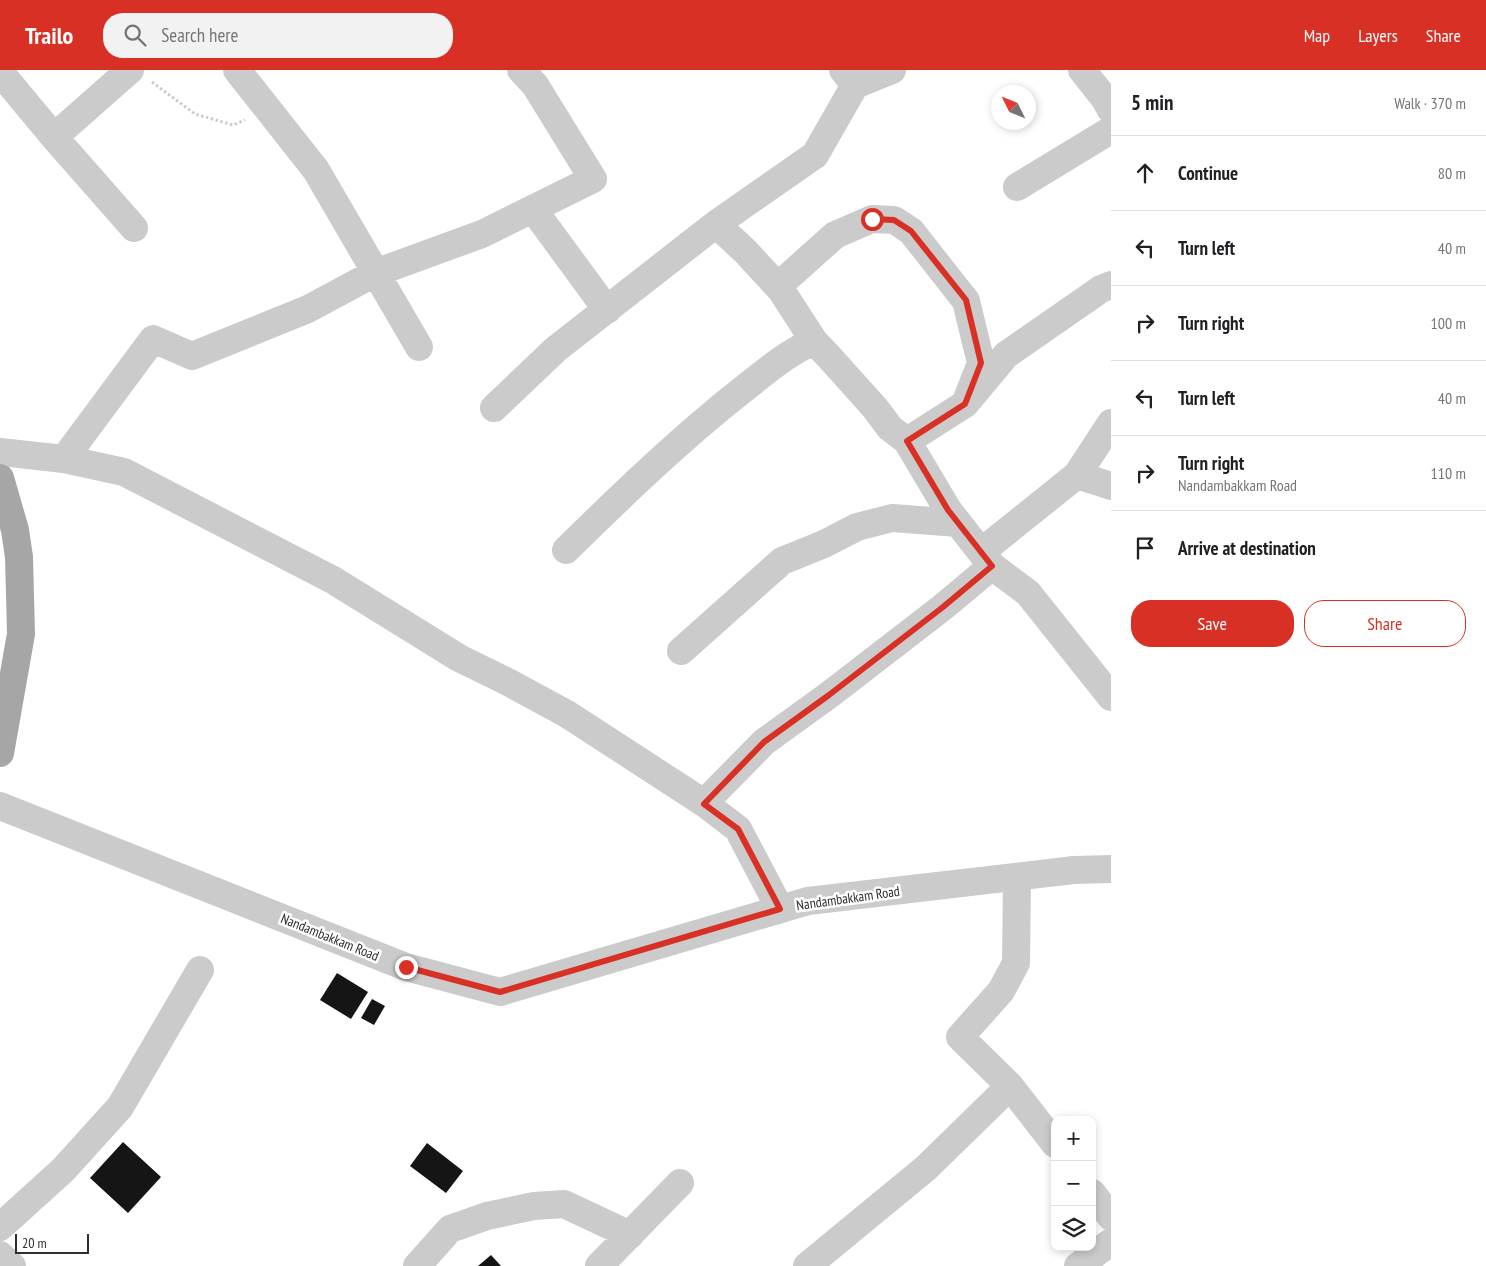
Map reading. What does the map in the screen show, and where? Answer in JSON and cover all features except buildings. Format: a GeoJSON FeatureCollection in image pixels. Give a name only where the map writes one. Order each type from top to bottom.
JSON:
{"type":"FeatureCollection","features":[{"type":"Feature","properties":{"kind":"main road"},"geometry":{"type":"LineString","coordinates":[[0,478],[15,530],[19,557],[21,634],[0,753]]}},
{"type":"Feature","properties":{"kind":"street"},"geometry":{"type":"LineString","coordinates":[[237,70],[316,170],[419,347]]}},
{"type":"Feature","properties":{"kind":"street"},"geometry":{"type":"LineString","coordinates":[[64,459],[153,339],[192,356],[308,309],[375,273],[482,234],[593,179],[535,85],[521,70]]}},
{"type":"Feature","properties":{"kind":"street"},"geometry":{"type":"LineString","coordinates":[[494,408],[556,349],[716,224],[814,155],[849,77],[892,70]]}},
{"type":"Feature","properties":{"kind":"street"},"geometry":{"type":"LineString","coordinates":[[1082,70],[1105,99],[1111,110]]}},
{"type":"Feature","properties":{"kind":"street"},"geometry":{"type":"LineString","coordinates":[[0,72],[134,228]]}},
{"type":"Feature","properties":{"kind":"street"},"geometry":{"type":"LineString","coordinates":[[54,137],[140,76]]}},
{"type":"Feature","properties":{"kind":"street"},"geometry":{"type":"LineString","coordinates":[[1017,187],[1111,130]]}},
{"type":"Feature","properties":{"kind":"street"},"geometry":{"type":"LineString","coordinates":[[533,209],[606,310]]}},
{"type":"Feature","properties":{"kind":"street"},"geometry":{"type":"LineString","coordinates":[[778,286],[835,235],[872,219],[894,220],[911,231],[966,300],[981,363],[965,404]]}},
{"type":"Feature","properties":{"kind":"street"},"geometry":{"type":"LineString","coordinates":[[716,224],[778,286],[814,342],[875,408],[890,428],[907,441],[948,510],[986,559],[1028,593],[1111,697]]}},
{"type":"Feature","properties":{"kind":"street"},"geometry":{"type":"LineString","coordinates":[[907,441],[965,404],[1006,356],[1111,285]]}},
{"type":"Feature","properties":{"kind":"street"},"geometry":{"type":"LineString","coordinates":[[566,550],[656,464],[718,409],[797,349],[814,342]]}},
{"type":"Feature","properties":{"kind":"street"},"geometry":{"type":"LineString","coordinates":[[704,804],[764,742],[943,607],[986,559],[1077,475],[1111,424]]}},
{"type":"Feature","properties":{"kind":"street"},"geometry":{"type":"LineString","coordinates":[[0,452],[64,459],[124,472],[333,580],[458,658],[568,714],[704,804],[738,829],[780,909]]}},
{"type":"Feature","properties":{"kind":"street"},"geometry":{"type":"LineString","coordinates":[[1077,475],[1111,486]]}},
{"type":"Feature","properties":{"kind":"street"},"geometry":{"type":"LineString","coordinates":[[680,651],[782,561],[824,544],[857,527],[892,518],[958,523]]}},
{"type":"Feature","properties":{"kind":"street","name":"Nandambakkam Road"},"geometry":{"type":"LineString","coordinates":[[0,806],[406,967],[500,992],[808,901],[1074,870],[1111,869]]}},
{"type":"Feature","properties":{"kind":"street"},"geometry":{"type":"LineString","coordinates":[[1017,877],[1016,963],[1001,991],[960,1037],[1010,1086],[1051,1139]]}},
{"type":"Feature","properties":{"kind":"street"},"geometry":{"type":"LineString","coordinates":[[0,1226],[63,1170],[120,1107],[200,970]]}},
{"type":"Feature","properties":{"kind":"street"},"geometry":{"type":"LineString","coordinates":[[807,1266],[926,1168],[1010,1086]]}},
{"type":"Feature","properties":{"kind":"street"},"geometry":{"type":"LineString","coordinates":[[599,1266],[680,1183]]}},
{"type":"Feature","properties":{"kind":"street"},"geometry":{"type":"LineString","coordinates":[[1096,1198],[1111,1217]]}},
{"type":"Feature","properties":{"kind":"street"},"geometry":{"type":"LineString","coordinates":[[417,1266],[450,1229],[487,1216],[534,1206],[564,1204],[630,1235]]}},
{"type":"Feature","properties":{"kind":"street"},"geometry":{"type":"LineString","coordinates":[[1078,1266],[1111,1242]]}},
{"type":"Feature","properties":{"kind":"street"},"geometry":{"type":"LineString","coordinates":[[0,1255],[12,1266]]}},
{"type":"Feature","properties":{"kind":"path"},"geometry":{"type":"LineString","coordinates":[[140,76],[195,114],[233,125],[269,111]]}},
{"type":"Feature","properties":{"kind":"route"},"geometry":{"type":"LineString","coordinates":[[406,967],[500,992],[780,909],[738,829],[704,804],[764,742],[829,695],[943,607],[992,566],[948,510],[907,441],[965,404],[981,363],[966,300],[911,231],[894,220],[872,219]]}}]}
